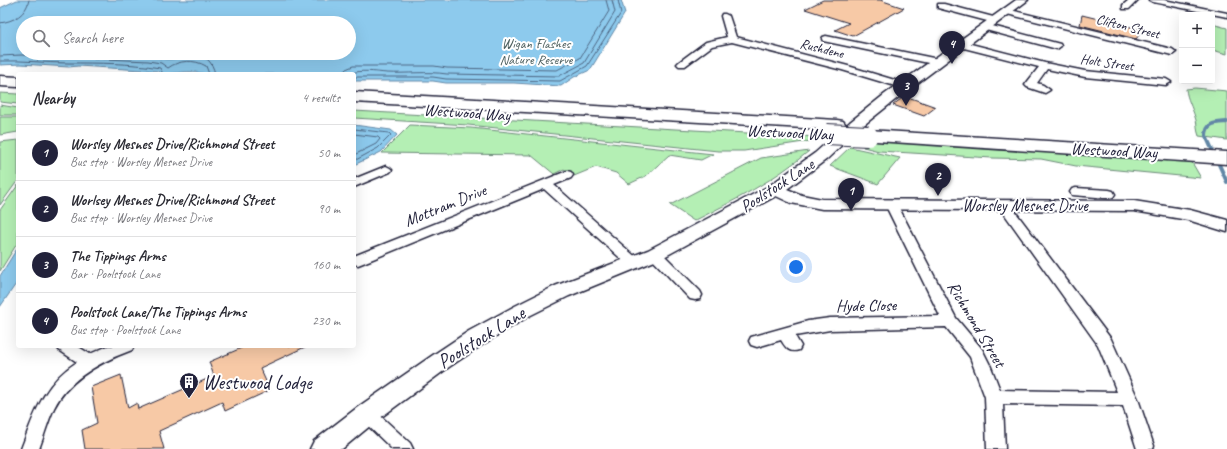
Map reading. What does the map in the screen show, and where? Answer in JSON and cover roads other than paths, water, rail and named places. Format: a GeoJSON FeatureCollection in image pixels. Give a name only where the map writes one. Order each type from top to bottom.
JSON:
{"type":"FeatureCollection","features":[{"type":"Feature","properties":{"kind":"highway"},"geometry":{"type":"LineString","coordinates":[[0,81],[16,82]]}},
{"type":"Feature","properties":{"kind":"highway"},"geometry":{"type":"LineString","coordinates":[[0,89],[16,90]]}},
{"type":"Feature","properties":{"kind":"highway","name":"Westwood Way"},"geometry":{"type":"LineString","coordinates":[[356,98],[832,130]]}},
{"type":"Feature","properties":{"kind":"highway","name":"Westwood Way"},"geometry":{"type":"LineString","coordinates":[[356,105],[1191,150],[1227,149]]}},
{"type":"Feature","properties":{"kind":"highway","name":"Westwood Way"},"geometry":{"type":"LineString","coordinates":[[1191,150],[1227,158]]}},
{"type":"Feature","properties":{"kind":"main road","name":"Poolstock Lane"},"geometry":{"type":"LineString","coordinates":[[323,449],[367,414],[477,337],[522,311],[562,290],[655,254],[775,190],[821,156],[855,125],[905,86],[1022,0]]}},
{"type":"Feature","properties":{"kind":"main road","name":"Worsley Mesnes Drive"},"geometry":{"type":"LineString","coordinates":[[775,190],[797,199],[822,204],[1004,205],[1092,196],[1134,206],[1169,211],[1227,226]]}},
{"type":"Feature","properties":{"kind":"street"},"geometry":{"type":"LineString","coordinates":[[1126,7],[1134,0]]}},
{"type":"Feature","properties":{"kind":"street"},"geometry":{"type":"LineString","coordinates":[[1153,0],[1227,15]]}},
{"type":"Feature","properties":{"kind":"street"},"geometry":{"type":"LineString","coordinates":[[1188,7],[1194,0]]}},
{"type":"Feature","properties":{"kind":"street"},"geometry":{"type":"LineString","coordinates":[[941,6],[989,24],[1057,46]]}},
{"type":"Feature","properties":{"kind":"street","name":"Clifton Street"},"geometry":{"type":"LineString","coordinates":[[1006,11],[1172,52]]}},
{"type":"Feature","properties":{"kind":"street"},"geometry":{"type":"LineString","coordinates":[[725,16],[732,39]]}},
{"type":"Feature","properties":{"kind":"street","name":"Rushdene"},"geometry":{"type":"LineString","coordinates":[[674,57],[685,62],[709,44],[732,39],[845,68],[905,86]]}},
{"type":"Feature","properties":{"kind":"street"},"geometry":{"type":"LineString","coordinates":[[826,39],[938,62]]}},
{"type":"Feature","properties":{"kind":"street","name":"Holt Street"},"geometry":{"type":"LineString","coordinates":[[963,44],[1045,66],[1084,74],[1166,82]]}},
{"type":"Feature","properties":{"kind":"street"},"geometry":{"type":"LineString","coordinates":[[1045,66],[1034,81],[1026,85],[1040,87],[1045,90]]}},
{"type":"Feature","properties":{"kind":"street"},"geometry":{"type":"LineString","coordinates":[[356,182],[386,170]]}},
{"type":"Feature","properties":{"kind":"street","name":"Mottram Drive"},"geometry":{"type":"LineString","coordinates":[[358,260],[567,175]]}},
{"type":"Feature","properties":{"kind":"street"},"geometry":{"type":"LineString","coordinates":[[546,184],[634,262]]}},
{"type":"Feature","properties":{"kind":"street","name":"Richmond Street"},"geometry":{"type":"LineString","coordinates":[[891,204],[950,322],[976,353],[984,367],[994,397],[996,449]]}},
{"type":"Feature","properties":{"kind":"street"},"geometry":{"type":"LineString","coordinates":[[1004,205],[1105,343],[1129,399],[1145,446]]}},
{"type":"Feature","properties":{"kind":"street"},"geometry":{"type":"LineString","coordinates":[[655,254],[695,295]]}},
{"type":"Feature","properties":{"kind":"street","name":"Hyde Close"},"geometry":{"type":"LineString","coordinates":[[757,341],[808,327],[830,324],[950,322]]}},
{"type":"Feature","properties":{"kind":"street"},"geometry":{"type":"LineString","coordinates":[[784,333],[793,346]]}},
{"type":"Feature","properties":{"kind":"street"},"geometry":{"type":"LineString","coordinates":[[68,348],[90,362]]}},
{"type":"Feature","properties":{"kind":"street"},"geometry":{"type":"LineString","coordinates":[[30,449],[48,403],[58,389],[72,374],[90,362],[120,348]]}},
{"type":"Feature","properties":{"kind":"street"},"geometry":{"type":"LineString","coordinates":[[994,397],[1129,399]]}},
{"type":"Feature","properties":{"kind":"street"},"geometry":{"type":"LineString","coordinates":[[367,414],[404,449]]}},
{"type":"Feature","properties":{"kind":"water","name":"Wigan Flashes Nature Reserve"},"geometry":{"type":"Polygon","coordinates":[[[17,0],[621,0],[625,13],[590,70],[574,77],[561,86],[514,83],[446,83],[433,81],[356,81],[356,72],[159,72],[78,66],[69,67],[21,64],[0,65],[0,8],[17,0]]]}},
{"type":"Feature","properties":{"kind":"water"},"geometry":{"type":"Polygon","coordinates":[[[356,125],[391,130],[397,135],[381,152],[356,164],[356,125]]]}},
{"type":"Feature","properties":{"kind":"water"},"geometry":{"type":"Polygon","coordinates":[[[16,250],[16,284],[0,307],[0,276],[16,250]]]}},
{"type":"Feature","properties":{"kind":"waterway"},"geometry":{"type":"LineString","coordinates":[[1227,122],[1212,124],[1206,131],[1206,136],[1227,182]]}},
{"type":"Feature","properties":{"kind":"place","name":"Poolstock Lane/The Tippings Arms"},"geometry":{"type":"Point","coordinates":[952,64]}},
{"type":"Feature","properties":{"kind":"place","name":"The Tippings Arms"},"geometry":{"type":"Point","coordinates":[906,106]}},
{"type":"Feature","properties":{"kind":"place","name":"Worlsey Mesnes Drive/Richmond Street"},"geometry":{"type":"Point","coordinates":[938,196]}},
{"type":"Feature","properties":{"kind":"place","name":"Worsley Mesnes Drive/Richmond Street"},"geometry":{"type":"Point","coordinates":[851,211]}},
{"type":"Feature","properties":{"kind":"place","name":"Westwood Lodge"},"geometry":{"type":"Point","coordinates":[189,399]}}]}
